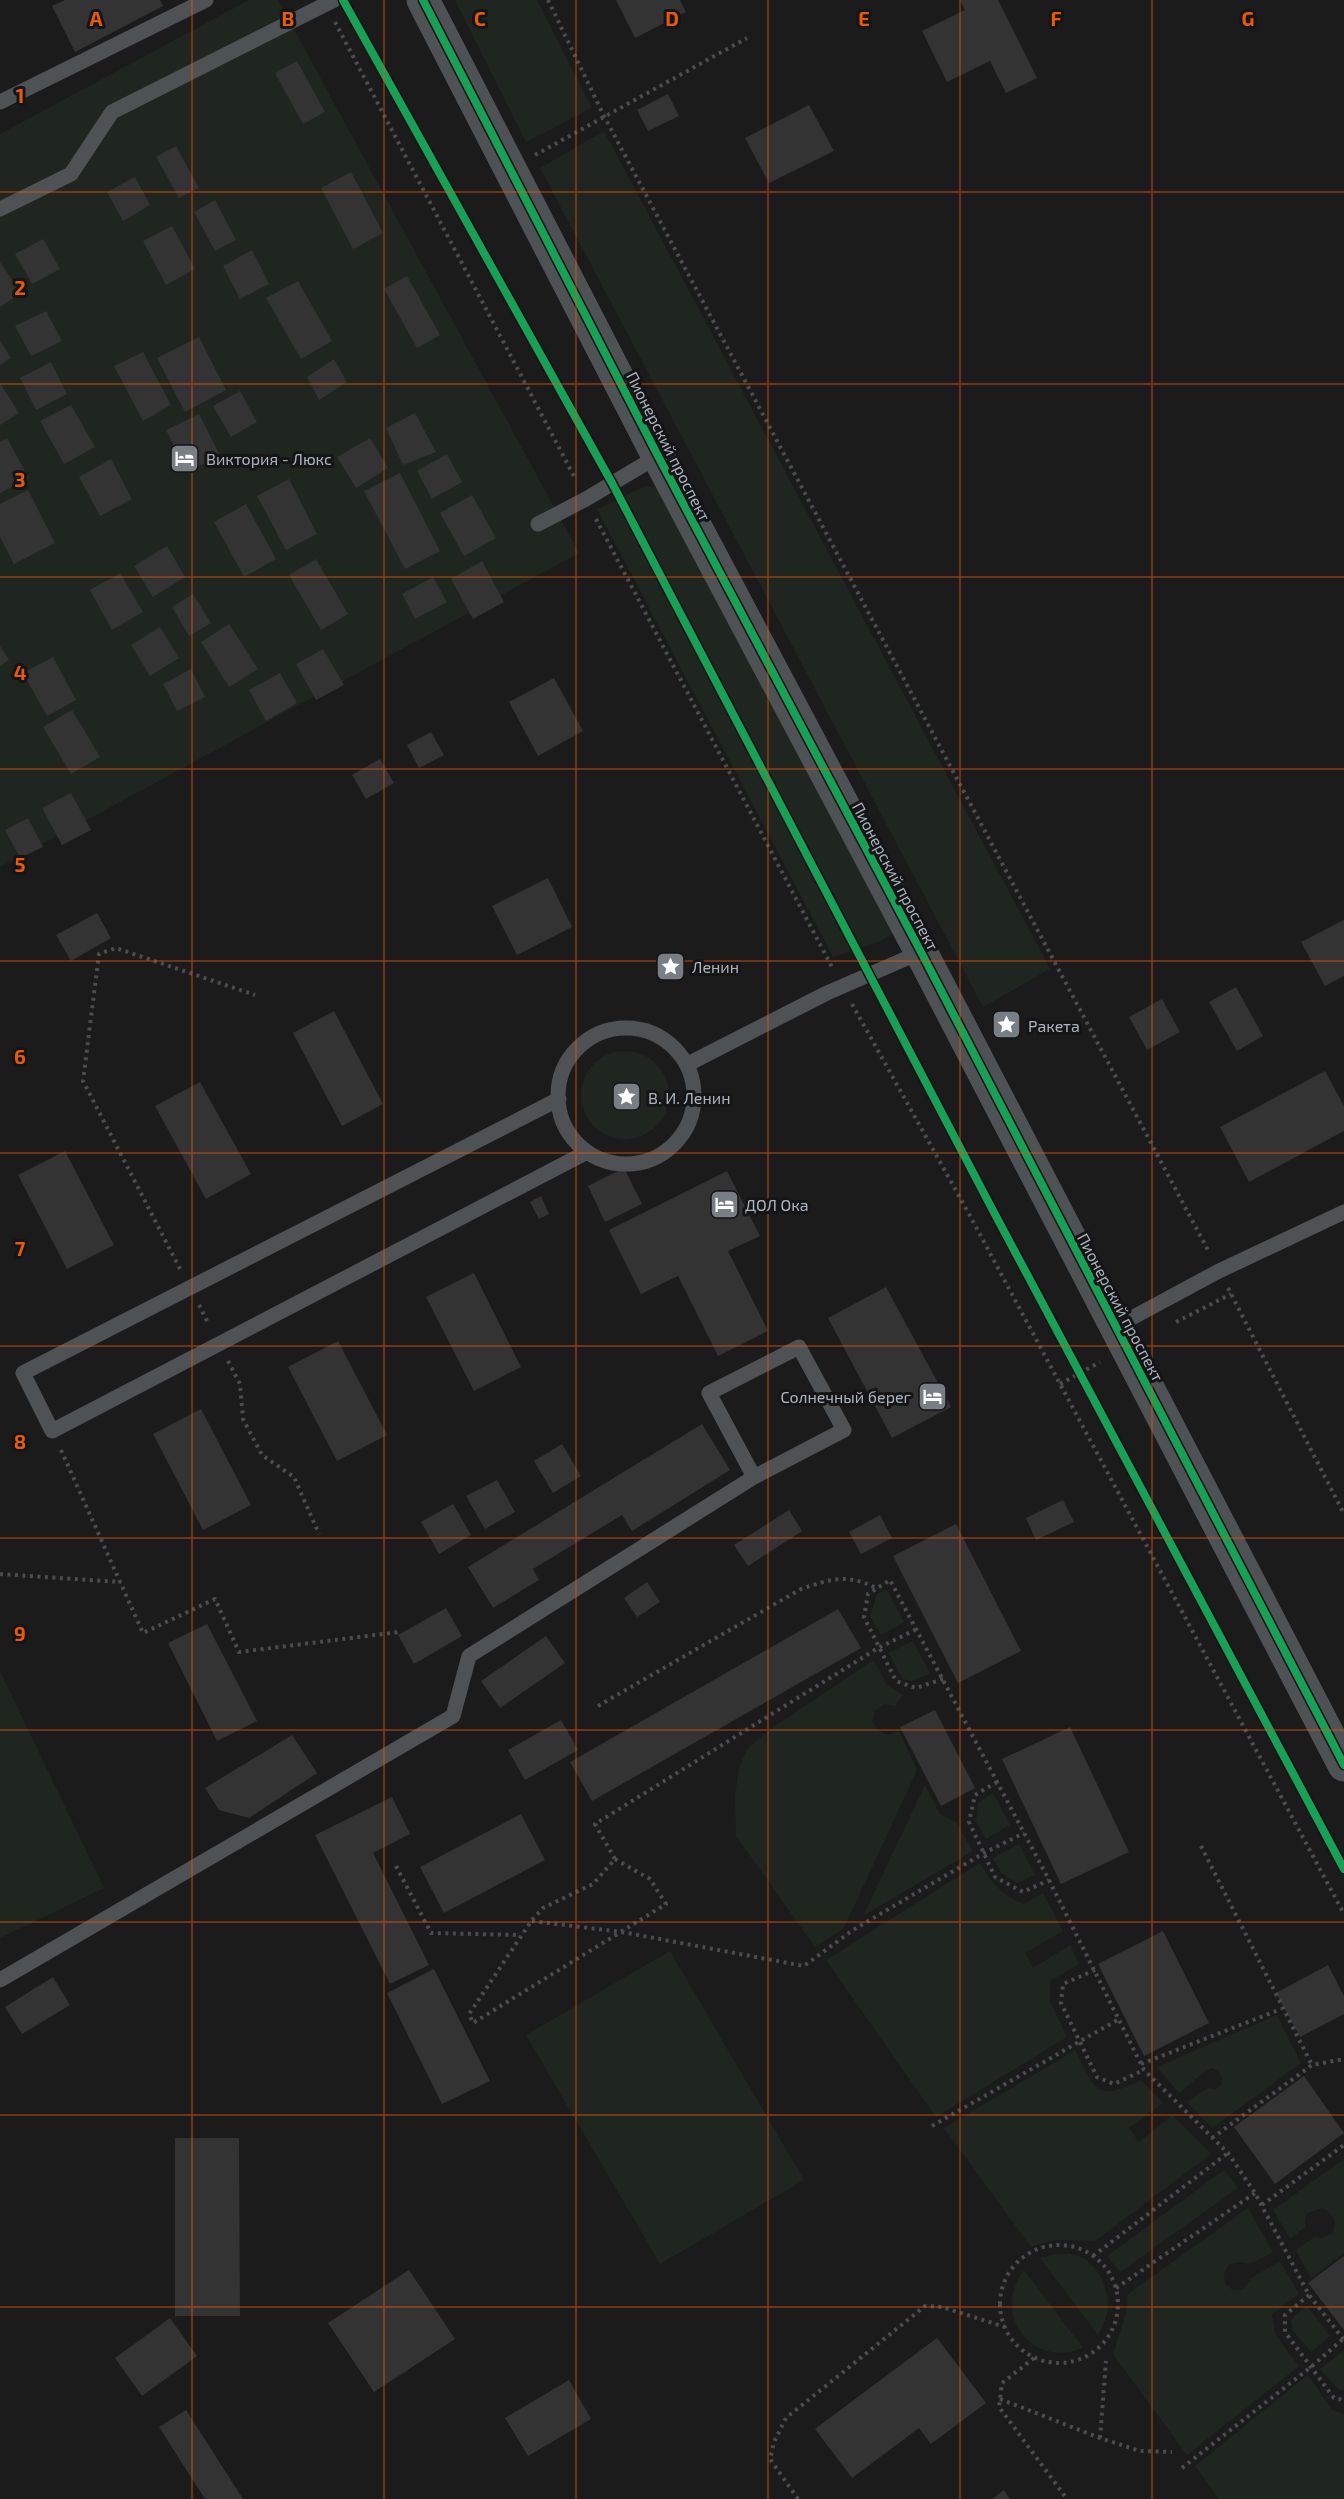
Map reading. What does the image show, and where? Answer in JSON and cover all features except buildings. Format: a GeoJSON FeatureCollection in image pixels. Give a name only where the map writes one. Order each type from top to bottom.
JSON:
{"type":"FeatureCollection","features":[{"type":"Feature","properties":{"kind":"street","name":"Пионерский проспект"},"geometry":{"type":"LineString","coordinates":[[423,0],[658,456],[921,952],[1344,1765]]}},
{"type":"Feature","properties":{"kind":"lane"},"geometry":{"type":"LineString","coordinates":[[0,102],[206,0]]}},
{"type":"Feature","properties":{"kind":"lane"},"geometry":{"type":"LineString","coordinates":[[0,209],[71,174],[112,112],[330,2]]}},
{"type":"Feature","properties":{"kind":"lane"},"geometry":{"type":"LineString","coordinates":[[538,524],[586,499],[658,456]]}},
{"type":"Feature","properties":{"kind":"lane"},"geometry":{"type":"LineString","coordinates":[[688,1064],[842,986],[921,952]]}},
{"type":"Feature","properties":{"kind":"lane"},"geometry":{"type":"LineString","coordinates":[[639,1029],[668,1042],[688,1064],[693,1082],[694,1106],[688,1125],[675,1145],[656,1158],[633,1164],[608,1162],[587,1152],[575,1141],[560,1113],[560,1099],[559,1083],[576,1049],[596,1035],[608,1030],[639,1029]]}},
{"type":"Feature","properties":{"kind":"lane"},"geometry":{"type":"LineString","coordinates":[[560,1099],[23,1373],[52,1431],[587,1152]]}},
{"type":"Feature","properties":{"kind":"lane"},"geometry":{"type":"LineString","coordinates":[[1115,1327],[1220,1271],[1344,1212]]}},
{"type":"Feature","properties":{"kind":"lane"},"geometry":{"type":"LineString","coordinates":[[0,1980],[453,1716],[469,1656],[754,1477],[844,1430],[799,1347],[710,1393],[754,1477]]}},
{"type":"Feature","properties":{"kind":"path"},"geometry":{"type":"LineString","coordinates":[[548,0],[604,116],[1220,1271],[1344,1514]]}},
{"type":"Feature","properties":{"kind":"path"},"geometry":{"type":"LineString","coordinates":[[330,2],[586,499],[842,986],[969,1214],[1344,1914]]}},
{"type":"Feature","properties":{"kind":"path"},"geometry":{"type":"LineString","coordinates":[[511,168],[747,38]]}},
{"type":"Feature","properties":{"kind":"path"},"geometry":{"type":"LineString","coordinates":[[255,995],[116,948],[99,954],[83,1081],[240,1384],[243,1419],[262,1455],[294,1477],[319,1534]]}},
{"type":"Feature","properties":{"kind":"path"},"geometry":{"type":"LineString","coordinates":[[1074,1363],[1084,1384]]}},
{"type":"Feature","properties":{"kind":"path"},"geometry":{"type":"LineString","coordinates":[[52,1431],[143,1633],[215,1599],[239,1652],[399,1632]]}},
{"type":"Feature","properties":{"kind":"path"},"geometry":{"type":"LineString","coordinates":[[0,1574],[121,1582]]}},
{"type":"Feature","properties":{"kind":"path"},"geometry":{"type":"LineString","coordinates":[[598,1706],[801,1589],[832,1579],[857,1579],[877,1588]]}},
{"type":"Feature","properties":{"kind":"path"},"geometry":{"type":"LineString","coordinates":[[943,1679],[916,1688],[896,1681],[864,1617],[867,1594],[890,1580],[917,1629],[1049,1880],[1144,2070],[1228,2153],[1262,2205],[1309,2295],[1343,2339],[1311,2367],[1182,2468]]}},
{"type":"Feature","properties":{"kind":"path"},"geometry":{"type":"LineString","coordinates":[[615,1859],[593,1884],[543,1908],[532,1920],[469,2014],[473,2023],[666,1904],[650,1879],[615,1859],[595,1824],[878,1648],[917,1629]]}},
{"type":"Feature","properties":{"kind":"path"},"geometry":{"type":"LineString","coordinates":[[997,1782],[975,1795],[969,1822],[995,1877],[1023,1892],[1049,1880]]}},
{"type":"Feature","properties":{"kind":"path"},"geometry":{"type":"LineString","coordinates":[[532,1920],[622,1932],[804,1966],[853,1930],[984,1853],[1024,1833]]}},
{"type":"Feature","properties":{"kind":"path"},"geometry":{"type":"LineString","coordinates":[[1201,1846],[1281,2008],[1312,2065]]}},
{"type":"Feature","properties":{"kind":"path"},"geometry":{"type":"LineString","coordinates":[[396,1866],[431,1933],[520,1935]]}},
{"type":"Feature","properties":{"kind":"path"},"geometry":{"type":"LineString","coordinates":[[1095,1970],[1063,1984],[1061,2003],[1078,2041],[1097,2077],[1114,2084],[1144,2070]]}},
{"type":"Feature","properties":{"kind":"path"},"geometry":{"type":"LineString","coordinates":[[1141,2064],[1281,2008]]}},
{"type":"Feature","properties":{"kind":"path"},"geometry":{"type":"LineString","coordinates":[[932,2126],[1119,2019]]}},
{"type":"Feature","properties":{"kind":"path"},"geometry":{"type":"LineString","coordinates":[[1212,2138],[1312,2065],[1344,2060]]}},
{"type":"Feature","properties":{"kind":"path"},"geometry":{"type":"LineString","coordinates":[[1262,2205],[1344,2145]]}},
{"type":"Feature","properties":{"kind":"path"},"geometry":{"type":"LineString","coordinates":[[1093,2256],[1228,2153]]}},
{"type":"Feature","properties":{"kind":"path"},"geometry":{"type":"LineString","coordinates":[[1116,2288],[1255,2193]]}},
{"type":"Feature","properties":{"kind":"path"},"geometry":{"type":"LineString","coordinates":[[1064,2246],[1082,2250],[1093,2256],[1107,2268],[1116,2288],[1119,2307],[1113,2330],[1097,2350],[1075,2361],[1050,2363],[1034,2358],[1015,2344],[1005,2327],[1000,2303],[1005,2280],[1016,2264],[1041,2248],[1064,2246]]}},
{"type":"Feature","properties":{"kind":"path"},"geometry":{"type":"LineString","coordinates":[[1309,2295],[1286,2315],[1285,2332],[1334,2398],[1344,2400]]}},
{"type":"Feature","properties":{"kind":"path"},"geometry":{"type":"LineString","coordinates":[[798,2499],[770,2459],[774,2442],[786,2418],[925,2306],[942,2307],[1005,2327]]}},
{"type":"Feature","properties":{"kind":"path"},"geometry":{"type":"LineString","coordinates":[[1034,2358],[1002,2383],[999,2407],[1067,2499]]}},
{"type":"Feature","properties":{"kind":"path"},"geometry":{"type":"LineString","coordinates":[[1100,2438],[1106,2361]]}},
{"type":"Feature","properties":{"kind":"path"},"geometry":{"type":"LineString","coordinates":[[1000,2399],[1140,2451],[1172,2452]]}},
{"type":"Feature","properties":{"kind":"shaded area"},"geometry":{"type":"Polygon","coordinates":[[[249,0],[278,0],[579,553],[0,867],[0,134],[249,0]]]}},
{"type":"Feature","properties":{"kind":"shaded area"},"geometry":{"type":"Polygon","coordinates":[[[455,0],[537,0],[592,108],[526,142],[455,0]]]}},
{"type":"Feature","properties":{"kind":"shaded area"},"geometry":{"type":"Polygon","coordinates":[[[604,131],[1050,969],[983,1007],[540,168],[604,131]]]}},
{"type":"Feature","properties":{"kind":"shaded area"},"geometry":{"type":"Polygon","coordinates":[[[646,486],[660,488],[895,932],[881,941],[833,957],[597,509],[646,486]]]}},
{"type":"Feature","properties":{"kind":"shaded area"},"geometry":{"type":"Polygon","coordinates":[[[625,1051],[642,1055],[656,1064],[665,1078],[669,1095],[665,1112],[656,1126],[642,1135],[625,1139],[608,1135],[594,1126],[585,1112],[581,1095],[585,1078],[594,1064],[608,1055],[625,1051]]]}},
{"type":"Feature","properties":{"kind":"shaded area"},"geometry":{"type":"Polygon","coordinates":[[[887,1590],[904,1622],[881,1635],[870,1616],[877,1594],[887,1590]]]}},
{"type":"Feature","properties":{"kind":"shaded area"},"geometry":{"type":"Polygon","coordinates":[[[913,1641],[930,1674],[911,1681],[903,1679],[888,1653],[913,1641]]]}},
{"type":"Feature","properties":{"kind":"shaded area"},"geometry":{"type":"Polygon","coordinates":[[[874,1660],[886,1684],[903,1695],[895,1706],[885,1704],[876,1710],[872,1721],[877,1730],[887,1735],[899,1731],[917,1770],[844,1928],[815,1947],[736,1836],[735,1796],[739,1767],[748,1748],[768,1731],[874,1660]]]}},
{"type":"Feature","properties":{"kind":"shaded area"},"geometry":{"type":"Polygon","coordinates":[[[0,1671],[104,1888],[0,1938],[0,1671]]]}},
{"type":"Feature","properties":{"kind":"shaded area"},"geometry":{"type":"Polygon","coordinates":[[[925,1785],[940,1814],[956,1822],[973,1851],[863,1916],[925,1785]]]}},
{"type":"Feature","properties":{"kind":"shaded area"},"geometry":{"type":"Polygon","coordinates":[[[993,1793],[1010,1825],[986,1839],[976,1821],[978,1803],[993,1793]]]}},
{"type":"Feature","properties":{"kind":"shaded area"},"geometry":{"type":"Polygon","coordinates":[[[1019,1844],[1035,1875],[1017,1883],[1001,1873],[993,1858],[1019,1844]]]}},
{"type":"Feature","properties":{"kind":"shaded area"},"geometry":{"type":"Polygon","coordinates":[[[980,1863],[998,1888],[1009,1897],[1024,1904],[1043,1893],[1063,1931],[1025,1953],[1033,1968],[1070,1945],[1079,1964],[1050,1981],[1050,2002],[1067,2037],[936,2117],[826,1960],[980,1863]]]}},
{"type":"Feature","properties":{"kind":"shaded area"},"geometry":{"type":"Polygon","coordinates":[[[670,1951],[804,2180],[660,2264],[526,2035],[670,1951]]]}},
{"type":"Feature","properties":{"kind":"shaded area"},"geometry":{"type":"Polygon","coordinates":[[[1277,2015],[1301,2063],[1212,2128],[1187,2102],[1208,2088],[1216,2089],[1222,2083],[1219,2072],[1212,2068],[1208,2070],[1179,2093],[1157,2067],[1277,2015]]]}},
{"type":"Feature","properties":{"kind":"shaded area"},"geometry":{"type":"Polygon","coordinates":[[[1075,2050],[1098,2088],[1105,2091],[1114,2090],[1141,2080],[1163,2103],[1129,2128],[1139,2142],[1172,2115],[1211,2154],[1095,2241],[1055,2240],[1031,2247],[944,2128],[1075,2050]]]}},
{"type":"Feature","properties":{"kind":"shaded area"},"geometry":{"type":"Polygon","coordinates":[[[1344,2159],[1344,2253],[1311,2278],[1296,2250],[1314,2237],[1322,2238],[1333,2233],[1335,2225],[1333,2218],[1322,2208],[1308,2213],[1305,2227],[1290,2239],[1273,2210],[1344,2159]]]}},
{"type":"Feature","properties":{"kind":"shaded area"},"geometry":{"type":"Polygon","coordinates":[[[1224,2170],[1238,2188],[1120,2272],[1107,2256],[1224,2170]]]}},
{"type":"Feature","properties":{"kind":"shaded area"},"geometry":{"type":"Polygon","coordinates":[[[1248,2208],[1273,2252],[1250,2264],[1239,2262],[1228,2265],[1224,2274],[1225,2284],[1233,2290],[1242,2290],[1253,2277],[1280,2261],[1299,2294],[1272,2314],[1275,2334],[1299,2366],[1187,2455],[1113,2354],[1126,2313],[1128,2294],[1248,2208]]]}},
{"type":"Feature","properties":{"kind":"shaded area"},"geometry":{"type":"Polygon","coordinates":[[[1055,2254],[1070,2254],[1082,2258],[1089,2262],[1100,2275],[1104,2283],[1108,2308],[1098,2335],[1040,2258],[1055,2254]]]}},
{"type":"Feature","properties":{"kind":"shaded area"},"geometry":{"type":"Polygon","coordinates":[[[1024,2270],[1083,2348],[1064,2353],[1047,2351],[1033,2344],[1022,2334],[1014,2320],[1012,2304],[1015,2287],[1024,2270]]]}},
{"type":"Feature","properties":{"kind":"shaded area"},"geometry":{"type":"Polygon","coordinates":[[[1307,2306],[1330,2336],[1311,2352],[1293,2331],[1291,2321],[1307,2306]]]}},
{"type":"Feature","properties":{"kind":"shaded area"},"geometry":{"type":"Polygon","coordinates":[[[1343,2351],[1344,2390],[1338,2389],[1320,2369],[1343,2351]]]}},
{"type":"Feature","properties":{"kind":"shaded area"},"geometry":{"type":"Polygon","coordinates":[[[1308,2375],[1332,2410],[1344,2414],[1344,2499],[1219,2499],[1195,2466],[1308,2375]]]}},
{"type":"Feature","properties":{"kind":"cycle path"},"geometry":{"type":"LineString","coordinates":[[343,0],[612,483],[989,1203],[1344,1869]]}},
{"type":"Feature","properties":{"kind":"cycle path"},"geometry":{"type":"LineString","coordinates":[[423,0],[658,456],[921,952],[1344,1765]]}},
{"type":"Feature","properties":{"kind":"place","name":"Виктория - Люкс"},"geometry":{"type":"Point","coordinates":[185,458]}},
{"type":"Feature","properties":{"kind":"place","name":"Ленин"},"geometry":{"type":"Point","coordinates":[671,966]}},
{"type":"Feature","properties":{"kind":"place","name":"Ракета"},"geometry":{"type":"Point","coordinates":[1007,1025]}},
{"type":"Feature","properties":{"kind":"place","name":"В. И. Ленин"},"geometry":{"type":"Point","coordinates":[627,1097]}},
{"type":"Feature","properties":{"kind":"place","name":"ДОЛ Ока"},"geometry":{"type":"Point","coordinates":[724,1204]}},
{"type":"Feature","properties":{"kind":"place","name":"Солнечный берег"},"geometry":{"type":"Point","coordinates":[932,1396]}}]}
